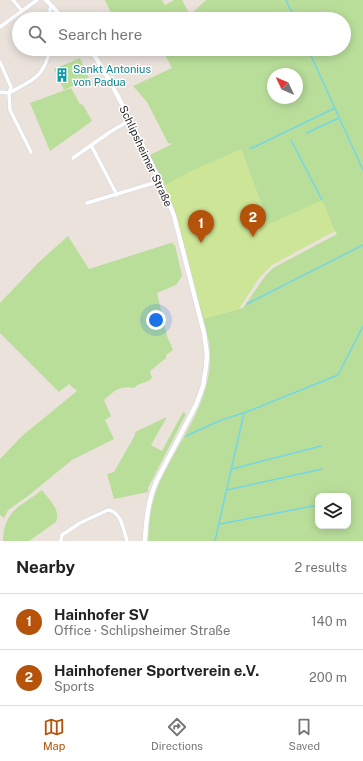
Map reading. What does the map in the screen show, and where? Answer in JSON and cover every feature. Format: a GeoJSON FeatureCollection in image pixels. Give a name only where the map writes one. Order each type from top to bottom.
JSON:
{"type":"FeatureCollection","features":[{"type":"Feature","properties":{"kind":"street"},"geometry":{"type":"LineString","coordinates":[[13,0],[22,11],[37,0]]}},
{"type":"Feature","properties":{"kind":"street"},"geometry":{"type":"LineString","coordinates":[[46,0],[57,12]]}},
{"type":"Feature","properties":{"kind":"street"},"geometry":{"type":"LineString","coordinates":[[50,12],[51,6]]}},
{"type":"Feature","properties":{"kind":"street"},"geometry":{"type":"LineString","coordinates":[[0,27],[12,18]]}},
{"type":"Feature","properties":{"kind":"street"},"geometry":{"type":"LineString","coordinates":[[0,92],[9,93],[36,78],[46,63],[48,56]]}},
{"type":"Feature","properties":{"kind":"street","name":"Schlipsheimer Straße"},"geometry":{"type":"LineString","coordinates":[[94,56],[130,120],[160,181],[174,216],[204,333],[207,354],[203,386],[196,405],[152,492],[146,516],[145,541]]}},
{"type":"Feature","properties":{"kind":"street"},"geometry":{"type":"LineString","coordinates":[[0,62],[11,87],[9,93],[10,110],[31,152]]}},
{"type":"Feature","properties":{"kind":"street"},"geometry":{"type":"LineString","coordinates":[[72,158],[130,120]]}},
{"type":"Feature","properties":{"kind":"street"},"geometry":{"type":"LineString","coordinates":[[91,146],[117,194]]}},
{"type":"Feature","properties":{"kind":"street"},"geometry":{"type":"LineString","coordinates":[[86,203],[160,181]]}},
{"type":"Feature","properties":{"kind":"street"},"geometry":{"type":"LineString","coordinates":[[61,541],[62,535],[80,523],[108,510],[114,512],[118,517],[127,541]]}},
{"type":"Feature","properties":{"kind":"green space"},"geometry":{"type":"Polygon","coordinates":[[[105,0],[162,0],[165,5],[174,0],[182,0],[188,12],[111,12],[105,0]]]}},
{"type":"Feature","properties":{"kind":"green space"},"geometry":{"type":"Polygon","coordinates":[[[206,0],[363,0],[363,541],[148,541],[151,512],[156,491],[195,416],[208,381],[210,362],[209,342],[183,243],[209,317],[243,308],[266,275],[273,268],[337,234],[335,231],[269,225],[241,149],[174,212],[164,183],[150,155],[172,144],[168,143],[147,102],[133,86],[172,68],[166,56],[351,56],[351,12],[193,12],[206,0]]]}},
{"type":"Feature","properties":{"kind":"green space"},"geometry":{"type":"Polygon","coordinates":[[[80,58],[89,78],[64,90],[54,69],[80,58]]]}},
{"type":"Feature","properties":{"kind":"green space"},"geometry":{"type":"Polygon","coordinates":[[[71,88],[92,121],[50,151],[30,103],[71,88]]]}},
{"type":"Feature","properties":{"kind":"green space"},"geometry":{"type":"Polygon","coordinates":[[[241,149],[269,224],[322,200],[335,231],[272,265],[259,278],[239,309],[204,319],[165,185],[191,171],[241,149]]]}},
{"type":"Feature","properties":{"kind":"green space"},"geometry":{"type":"Polygon","coordinates":[[[68,236],[89,269],[174,242],[173,245],[175,245],[182,276],[176,285],[157,293],[167,336],[173,350],[150,371],[152,378],[150,380],[139,384],[134,388],[121,388],[104,400],[111,416],[105,420],[114,439],[72,460],[28,496],[8,510],[4,518],[0,515],[0,459],[22,436],[77,391],[69,384],[59,392],[0,333],[0,303],[39,262],[68,236]]]}},
{"type":"Feature","properties":{"kind":"green space"},"geometry":{"type":"Polygon","coordinates":[[[183,412],[186,414],[148,488],[148,492],[114,499],[107,474],[114,472],[135,435],[135,432],[167,417],[151,445],[162,451],[183,412]]]}},
{"type":"Feature","properties":{"kind":"green space"},"geometry":{"type":"Polygon","coordinates":[[[42,490],[56,509],[56,522],[29,541],[3,541],[6,522],[10,516],[20,505],[42,490]]]}},
{"type":"Feature","properties":{"kind":"waterway"},"geometry":{"type":"LineString","coordinates":[[286,0],[292,12]]}},
{"type":"Feature","properties":{"kind":"waterway"},"geometry":{"type":"LineString","coordinates":[[311,56],[363,170]]}},
{"type":"Feature","properties":{"kind":"waterway"},"geometry":{"type":"LineString","coordinates":[[250,149],[335,108]]}},
{"type":"Feature","properties":{"kind":"waterway"},"geometry":{"type":"LineString","coordinates":[[306,133],[339,118]]}},
{"type":"Feature","properties":{"kind":"waterway"},"geometry":{"type":"LineString","coordinates":[[291,140],[322,200]]}},
{"type":"Feature","properties":{"kind":"waterway"},"geometry":{"type":"LineString","coordinates":[[247,304],[363,245]]}},
{"type":"Feature","properties":{"kind":"waterway"},"geometry":{"type":"LineString","coordinates":[[215,541],[244,413],[338,375],[363,326]]}},
{"type":"Feature","properties":{"kind":"waterway"},"geometry":{"type":"LineString","coordinates":[[186,436],[219,421],[243,413]]}},
{"type":"Feature","properties":{"kind":"waterway"},"geometry":{"type":"LineString","coordinates":[[232,469],[321,446]]}},
{"type":"Feature","properties":{"kind":"waterway"},"geometry":{"type":"LineString","coordinates":[[227,490],[322,469]]}},
{"type":"Feature","properties":{"kind":"waterway"},"geometry":{"type":"LineString","coordinates":[[220,524],[315,506]]}},
{"type":"Feature","properties":{"kind":"place","name":"Sankt Antonius von Padua"},"geometry":{"type":"Point","coordinates":[62,75]}},
{"type":"Feature","properties":{"kind":"place","name":"Hainhofener Sportverein e.V."},"geometry":{"type":"Point","coordinates":[253,237]}},
{"type":"Feature","properties":{"kind":"place","name":"Hainhofer SV"},"geometry":{"type":"Point","coordinates":[201,243]}}]}
